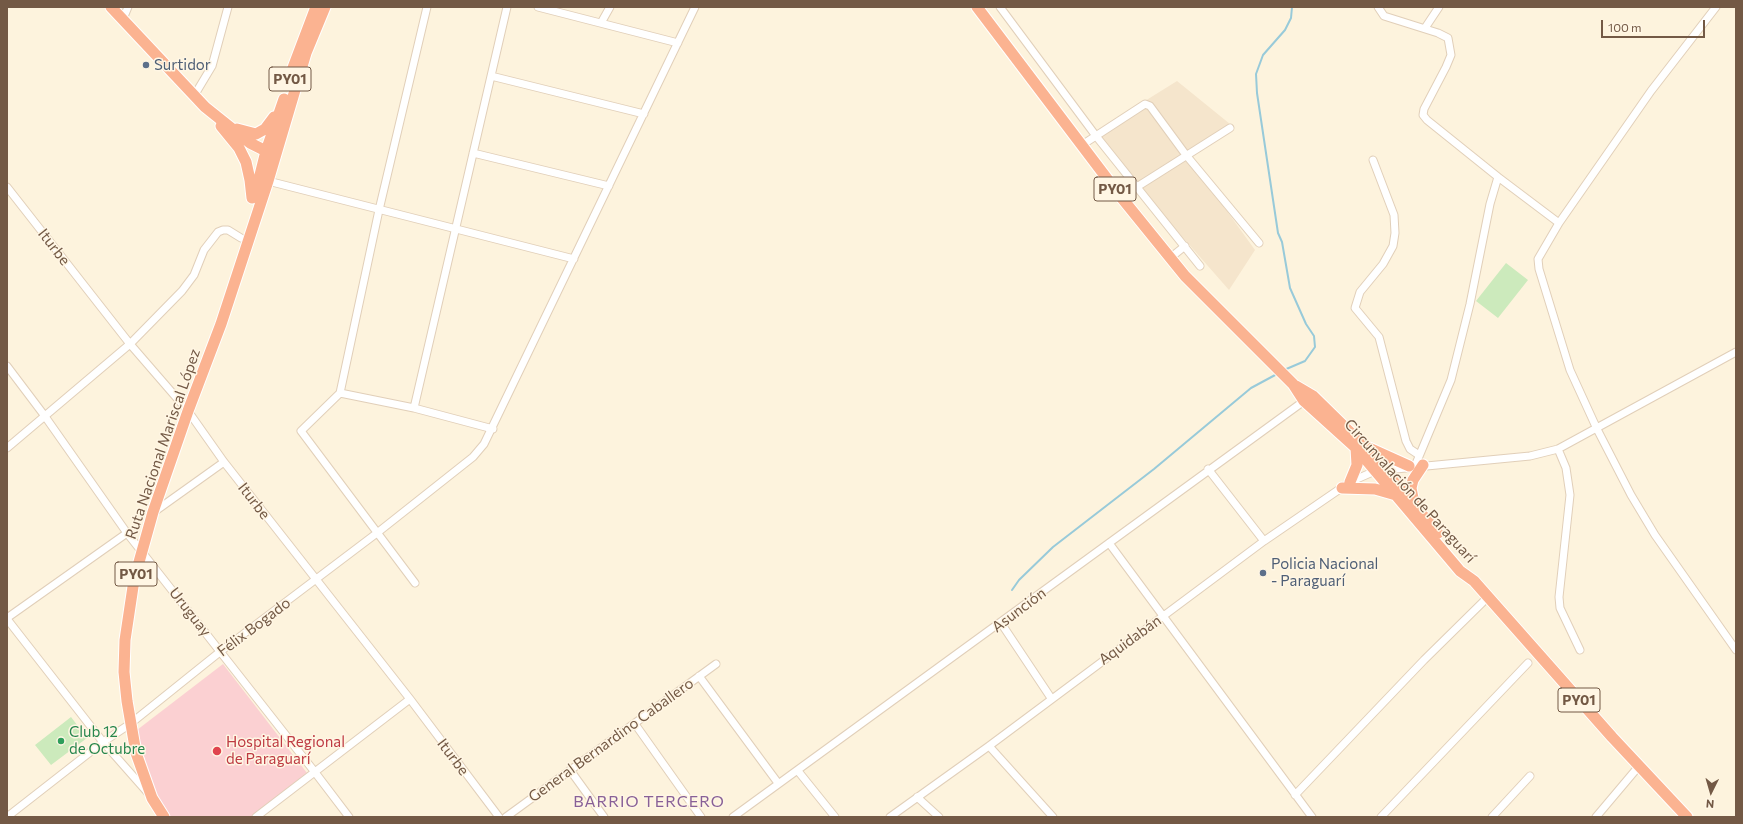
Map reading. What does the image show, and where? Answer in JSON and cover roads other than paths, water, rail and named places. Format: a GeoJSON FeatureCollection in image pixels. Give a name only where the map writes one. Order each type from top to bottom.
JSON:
{"type":"FeatureCollection","features":[{"type":"Feature","properties":{"kind":"highway"},"geometry":{"type":"LineString","coordinates":[[111,7],[205,107],[229,127],[266,151]]}},
{"type":"Feature","properties":{"kind":"highway","name":"Ruta Nacional Mariscal López"},"geometry":{"type":"LineString","coordinates":[[215,336],[215,322],[252,205],[266,151],[283,104],[298,50],[316,7]]}},
{"type":"Feature","properties":{"kind":"highway","name":"Ruta Nacional Mariscal López"},"geometry":{"type":"LineString","coordinates":[[164,817],[152,798],[136,753],[130,724],[124,672],[125,640],[134,580],[153,512],[215,336],[221,324],[266,186],[306,53],[325,7]]}},
{"type":"Feature","properties":{"kind":"highway","name":"Circunvalación de Paraguarí"},"geometry":{"type":"LineString","coordinates":[[977,7],[1121,198],[1185,276],[1266,359],[1293,384],[1313,396],[1380,470],[1415,505],[1466,568],[1474,581],[1639,766],[1688,817]]}},
{"type":"Feature","properties":{"kind":"highway"},"geometry":{"type":"LineString","coordinates":[[229,127],[256,134],[270,124],[283,104]]}},
{"type":"Feature","properties":{"kind":"highway"},"geometry":{"type":"LineString","coordinates":[[205,107],[243,155],[250,180],[252,205]]}},
{"type":"Feature","properties":{"kind":"highway"},"geometry":{"type":"LineString","coordinates":[[266,186],[266,151],[283,130]]}},
{"type":"Feature","properties":{"kind":"highway","name":"Circunvalación de Paraguarí"},"geometry":{"type":"LineString","coordinates":[[1293,384],[1304,401],[1359,446]]}},
{"type":"Feature","properties":{"kind":"highway"},"geometry":{"type":"LineString","coordinates":[[1396,495],[1375,489],[1346,485],[1357,465],[1359,446],[1416,463],[1412,497],[1415,505]]}},
{"type":"Feature","properties":{"kind":"highway","name":"Circunvalación de Paraguarí"},"geometry":{"type":"LineString","coordinates":[[1380,470],[1396,495],[1460,571],[1474,581]]}},
{"type":"Feature","properties":{"kind":"street"},"geometry":{"type":"LineString","coordinates":[[123,20],[128,7]]}},
{"type":"Feature","properties":{"kind":"street"},"geometry":{"type":"LineString","coordinates":[[194,96],[212,66],[228,7]]}},
{"type":"Feature","properties":{"kind":"street"},"geometry":{"type":"LineString","coordinates":[[415,583],[301,431],[340,393],[379,210],[427,7]]}},
{"type":"Feature","properties":{"kind":"street"},"geometry":{"type":"LineString","coordinates":[[414,408],[507,7]]}},
{"type":"Feature","properties":{"kind":"street"},"geometry":{"type":"LineString","coordinates":[[538,7],[678,44]]}},
{"type":"Feature","properties":{"kind":"street"},"geometry":{"type":"LineString","coordinates":[[601,23],[610,7]]}},
{"type":"Feature","properties":{"kind":"street","name":"Félix Bogado"},"geometry":{"type":"LineString","coordinates":[[7,817],[103,742],[130,724],[221,651],[316,580],[473,457],[484,444],[493,429],[695,7]]}},
{"type":"Feature","properties":{"kind":"street"},"geometry":{"type":"LineString","coordinates":[[1000,7],[1096,136],[1200,266]]}},
{"type":"Feature","properties":{"kind":"street"},"geometry":{"type":"LineString","coordinates":[[1378,7],[1384,16],[1425,28],[1448,38],[1451,55],[1446,68],[1424,109],[1424,115],[1427,120],[1498,177],[1559,223]]}},
{"type":"Feature","properties":{"kind":"street"},"geometry":{"type":"LineString","coordinates":[[1425,28],[1439,7]]}},
{"type":"Feature","properties":{"kind":"street"},"geometry":{"type":"LineString","coordinates":[[1716,7],[1651,91],[1559,223],[1538,259],[1539,269],[1570,370],[1596,429],[1631,495],[1655,535],[1736,650]]}},
{"type":"Feature","properties":{"kind":"street"},"geometry":{"type":"LineString","coordinates":[[491,76],[644,114]]}},
{"type":"Feature","properties":{"kind":"street"},"geometry":{"type":"LineString","coordinates":[[1082,145],[1145,104],[1150,106],[1186,155],[1259,243]]}},
{"type":"Feature","properties":{"kind":"street"},"geometry":{"type":"LineString","coordinates":[[1121,198],[1230,128]]}},
{"type":"Feature","properties":{"kind":"street"},"geometry":{"type":"LineString","coordinates":[[473,153],[609,186]]}},
{"type":"Feature","properties":{"kind":"street"},"geometry":{"type":"LineString","coordinates":[[1372,160],[1394,215],[1395,234],[1393,246],[1383,264],[1360,292],[1355,308],[1379,338],[1406,441],[1416,463]]}},
{"type":"Feature","properties":{"kind":"street"},"geometry":{"type":"LineString","coordinates":[[1416,463],[1437,417],[1451,380],[1470,304],[1498,177]]}},
{"type":"Feature","properties":{"kind":"street"},"geometry":{"type":"LineString","coordinates":[[266,186],[379,210],[574,259]]}},
{"type":"Feature","properties":{"kind":"street","name":"Iturbe"},"geometry":{"type":"LineString","coordinates":[[7,187],[130,344],[188,411],[224,462],[410,699],[499,817]]}},
{"type":"Feature","properties":{"kind":"street"},"geometry":{"type":"LineString","coordinates":[[7,448],[44,415],[130,344],[182,292],[194,275],[204,250],[218,232],[228,230],[241,238]]}},
{"type":"Feature","properties":{"kind":"street"},"geometry":{"type":"LineString","coordinates":[[1170,258],[1185,246]]}},
{"type":"Feature","properties":{"kind":"street","name":"Aquidabán"},"geometry":{"type":"LineString","coordinates":[[890,817],[989,746],[1051,698],[1264,541],[1346,485],[1380,470],[1416,463],[1530,456],[1558,449],[1736,352]]}},
{"type":"Feature","properties":{"kind":"street","name":"Uruguay"},"geometry":{"type":"LineString","coordinates":[[7,366],[44,415],[128,533],[314,771],[348,817]]}},
{"type":"Feature","properties":{"kind":"street"},"geometry":{"type":"LineString","coordinates":[[340,393],[414,408],[493,429]]}},
{"type":"Feature","properties":{"kind":"street","name":"Asunción"},"geometry":{"type":"LineString","coordinates":[[733,817],[1001,623],[1208,469],[1304,401]]}},
{"type":"Feature","properties":{"kind":"street"},"geometry":{"type":"LineString","coordinates":[[1558,449],[1566,468],[1570,495],[1559,598],[1560,608],[1580,650]]}},
{"type":"Feature","properties":{"kind":"street"},"geometry":{"type":"LineString","coordinates":[[153,512],[224,462]]}},
{"type":"Feature","properties":{"kind":"street"},"geometry":{"type":"LineString","coordinates":[[1208,469],[1264,541]]}},
{"type":"Feature","properties":{"kind":"street"},"geometry":{"type":"LineString","coordinates":[[128,533],[7,619],[103,742],[152,798]]}},
{"type":"Feature","properties":{"kind":"street"},"geometry":{"type":"LineString","coordinates":[[1109,543],[1312,817]]}},
{"type":"Feature","properties":{"kind":"street"},"geometry":{"type":"LineString","coordinates":[[1296,795],[1424,660],[1488,597]]}},
{"type":"Feature","properties":{"kind":"street"},"geometry":{"type":"LineString","coordinates":[[1001,623],[1051,698]]}},
{"type":"Feature","properties":{"kind":"street"},"geometry":{"type":"LineString","coordinates":[[1381,817],[1528,662]]}},
{"type":"Feature","properties":{"kind":"street","name":"General Bernardino Caballero"},"geometry":{"type":"LineString","coordinates":[[506,817],[716,664]]}},
{"type":"Feature","properties":{"kind":"street"},"geometry":{"type":"LineString","coordinates":[[699,676],[778,783]]}},
{"type":"Feature","properties":{"kind":"street"},"geometry":{"type":"LineString","coordinates":[[256,817],[314,771],[410,699]]}},
{"type":"Feature","properties":{"kind":"street"},"geometry":{"type":"LineString","coordinates":[[635,724],[701,817]]}},
{"type":"Feature","properties":{"kind":"street"},"geometry":{"type":"LineString","coordinates":[[989,746],[1053,817]]}},
{"type":"Feature","properties":{"kind":"street"},"geometry":{"type":"LineString","coordinates":[[1596,817],[1639,766]]}},
{"type":"Feature","properties":{"kind":"street"},"geometry":{"type":"LineString","coordinates":[[570,770],[604,817]]}},
{"type":"Feature","properties":{"kind":"street"},"geometry":{"type":"LineString","coordinates":[[798,771],[835,817]]}},
{"type":"Feature","properties":{"kind":"street"},"geometry":{"type":"LineString","coordinates":[[1492,817],[1530,776]]}},
{"type":"Feature","properties":{"kind":"street"},"geometry":{"type":"LineString","coordinates":[[917,797],[939,817]]}},
{"type":"Feature","properties":{"kind":"waterway"},"geometry":{"type":"LineString","coordinates":[[1284,370],[1305,361],[1315,347],[1314,336],[1306,324],[1290,288],[1282,242],[1278,233],[1257,93],[1256,74],[1263,55],[1285,30],[1291,18],[1292,7]]}},
{"type":"Feature","properties":{"kind":"waterway"},"geometry":{"type":"LineString","coordinates":[[1012,590],[1019,580],[1053,547],[1154,469],[1251,388],[1277,374]]}},
{"type":"Feature","properties":{"kind":"place","name":"Surtidor"},"geometry":{"type":"Point","coordinates":[146,65]}},
{"type":"Feature","properties":{"kind":"place","name":"Policia Nacional - Paraguarí"},"geometry":{"type":"Point","coordinates":[1263,573]}},
{"type":"Feature","properties":{"kind":"place","name":"Club 12 de Octubre"},"geometry":{"type":"Point","coordinates":[61,741]}},
{"type":"Feature","properties":{"kind":"place","name":"Hospital Regional de Paraguarí"},"geometry":{"type":"Point","coordinates":[217,751]}},
{"type":"Feature","properties":{"kind":"district","name":"BARRIO TERCERO"},"geometry":{"type":"Point","coordinates":[649,802]}}]}
